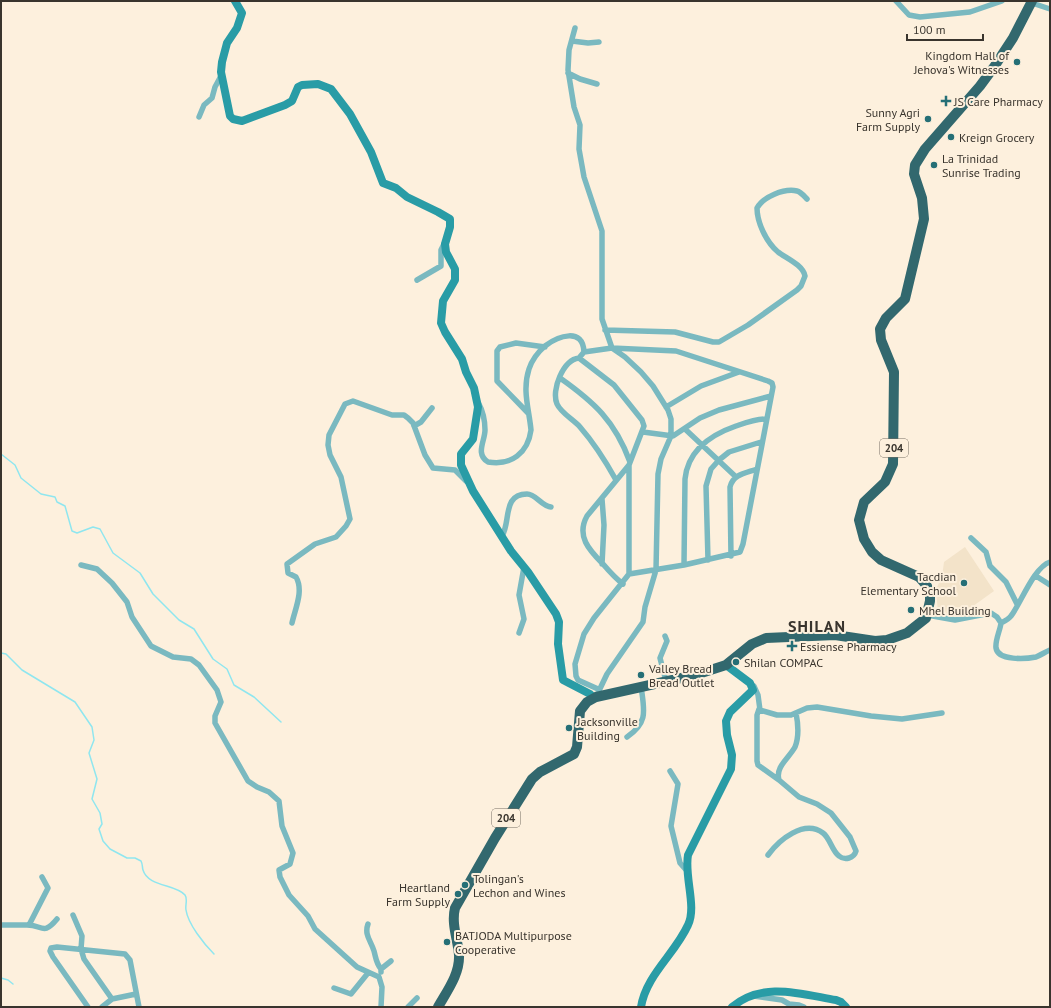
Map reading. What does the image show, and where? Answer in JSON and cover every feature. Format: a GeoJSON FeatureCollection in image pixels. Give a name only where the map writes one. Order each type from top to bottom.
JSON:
{"type":"FeatureCollection","features":[{"type":"Feature","properties":{"kind":"highway","name":"204"},"geometry":{"type":"LineString","coordinates":[[927,615],[930,596],[924,582],[919,577],[877,557],[868,547],[860,527],[860,514],[864,502],[885,482],[893,464],[894,372],[881,340],[880,329],[886,318],[906,299],[924,220],[922,198],[914,174],[915,165],[925,149],[980,86],[994,67],[1033,3]]}},
{"type":"Feature","properties":{"kind":"highway"},"geometry":{"type":"LineString","coordinates":[[596,695],[695,675],[726,665],[752,644],[766,638],[835,635],[875,641],[887,640],[907,633],[927,615]]}},
{"type":"Feature","properties":{"kind":"highway","name":"204"},"geometry":{"type":"LineString","coordinates":[[438,1007],[454,977],[459,962],[454,919],[455,908],[495,838],[532,779],[540,772],[571,756],[576,751],[580,711],[587,702],[596,695]]}},
{"type":"Feature","properties":{"kind":"street"},"geometry":{"type":"LineString","coordinates":[[235,1],[242,13],[237,28],[227,43],[222,62],[222,74],[230,116],[238,121],[251,119],[289,103],[294,97],[298,87],[302,85],[318,84],[332,90],[356,124],[371,152],[383,183],[449,218],[450,228],[441,250],[441,266],[417,280]]}},
{"type":"Feature","properties":{"kind":"street"},"geometry":{"type":"LineString","coordinates":[[896,1],[909,15],[920,17],[970,12],[1002,1]]}},
{"type":"Feature","properties":{"kind":"street"},"geometry":{"type":"LineString","coordinates":[[1033,3],[1050,9]]}},
{"type":"Feature","properties":{"kind":"street"},"geometry":{"type":"LineString","coordinates":[[575,28],[569,55],[568,73],[572,87],[574,107],[580,125],[579,149],[584,177],[602,231],[603,257],[600,306],[605,330],[612,348],[625,357],[653,386],[666,407],[671,419],[671,436],[661,459],[658,474],[656,570],[645,607],[642,624],[607,674],[596,695]]}},
{"type":"Feature","properties":{"kind":"street"},"geometry":{"type":"LineString","coordinates":[[572,41],[588,43],[599,42]]}},
{"type":"Feature","properties":{"kind":"street"},"geometry":{"type":"LineString","coordinates":[[568,73],[580,79],[597,84]]}},
{"type":"Feature","properties":{"kind":"street"},"geometry":{"type":"LineString","coordinates":[[199,117],[204,105],[212,98],[215,87],[222,74]]}},
{"type":"Feature","properties":{"kind":"street"},"geometry":{"type":"LineString","coordinates":[[605,330],[675,332],[713,342],[725,339],[748,325],[797,290],[801,286],[805,276],[802,269],[770,245],[757,208],[765,199],[789,191],[797,191],[807,199]]}},
{"type":"Feature","properties":{"kind":"street"},"geometry":{"type":"LineString","coordinates":[[445,242],[446,252],[456,274],[455,280],[443,301],[441,323],[445,332],[459,352],[474,388],[477,401],[478,412],[473,439],[460,454],[461,465],[468,484]]}},
{"type":"Feature","properties":{"kind":"street"},"geometry":{"type":"LineString","coordinates":[[477,401],[483,413],[485,430],[481,452],[483,457],[488,462],[508,462],[523,452],[530,436],[525,396],[529,370],[537,354],[545,346],[558,339],[575,335],[581,341],[584,352]]}},
{"type":"Feature","properties":{"kind":"street"},"geometry":{"type":"LineString","coordinates":[[528,414],[497,381],[497,351],[500,347],[512,343],[545,346]]}},
{"type":"Feature","properties":{"kind":"street"},"geometry":{"type":"LineString","coordinates":[[616,480],[588,437],[557,404],[555,393],[560,378],[569,363],[579,358],[584,352],[612,348],[676,351],[772,383],[773,387],[761,442],[743,544],[740,552],[731,556],[684,566],[629,574]]}},
{"type":"Feature","properties":{"kind":"street"},"geometry":{"type":"LineString","coordinates":[[579,358],[606,378],[629,402],[643,421],[642,432],[630,464],[629,574],[623,584],[588,626],[577,655],[575,671],[578,680],[596,695]]}},
{"type":"Feature","properties":{"kind":"street"},"geometry":{"type":"LineString","coordinates":[[666,407],[701,386],[739,372]]}},
{"type":"Feature","properties":{"kind":"street"},"geometry":{"type":"LineString","coordinates":[[560,378],[594,404],[608,420],[630,464]]}},
{"type":"Feature","properties":{"kind":"street"},"geometry":{"type":"LineString","coordinates":[[642,432],[671,436],[685,429],[700,418],[719,410],[771,396]]}},
{"type":"Feature","properties":{"kind":"street"},"geometry":{"type":"LineString","coordinates":[[292,623],[299,586],[296,578],[288,573],[287,564],[316,544],[336,536],[346,526],[350,519],[341,477],[330,455],[328,445],[329,435],[344,405],[351,401],[366,404],[392,415],[404,415],[408,418],[414,426],[425,455],[433,468],[455,470],[468,484],[515,557],[524,567],[558,618],[558,644],[564,680],[566,683],[590,694],[596,695]]}},
{"type":"Feature","properties":{"kind":"street"},"geometry":{"type":"LineString","coordinates":[[414,426],[421,422],[432,408]]}},
{"type":"Feature","properties":{"kind":"street"},"geometry":{"type":"LineString","coordinates":[[684,566],[684,504],[686,470],[693,455],[709,438],[746,423],[766,419]]}},
{"type":"Feature","properties":{"kind":"street"},"geometry":{"type":"LineString","coordinates":[[685,429],[735,476]]}},
{"type":"Feature","properties":{"kind":"street"},"geometry":{"type":"LineString","coordinates":[[708,560],[706,486],[711,469],[719,460],[741,448],[761,442]]}},
{"type":"Feature","properties":{"kind":"street"},"geometry":{"type":"LineString","coordinates":[[623,584],[588,550],[584,542],[583,533],[585,520],[630,464]]}},
{"type":"Feature","properties":{"kind":"street"},"geometry":{"type":"LineString","coordinates":[[731,556],[730,487],[735,476],[757,469]]}},
{"type":"Feature","properties":{"kind":"street"},"geometry":{"type":"LineString","coordinates":[[502,536],[507,525],[508,507],[517,497],[527,494],[545,506],[551,507]]}},
{"type":"Feature","properties":{"kind":"street"},"geometry":{"type":"LineString","coordinates":[[602,499],[604,525],[602,564]]}},
{"type":"Feature","properties":{"kind":"street"},"geometry":{"type":"LineString","coordinates":[[971,538],[986,552],[990,566],[1006,582],[1017,604]]}},
{"type":"Feature","properties":{"kind":"street"},"geometry":{"type":"LineString","coordinates":[[1050,562],[1044,566],[1036,576],[1010,617],[1001,623],[996,643],[997,652],[1000,654],[1023,658],[1033,657],[1050,650]]}},
{"type":"Feature","properties":{"kind":"street"},"geometry":{"type":"LineString","coordinates":[[81,565],[97,569],[112,583],[126,602],[132,616],[151,646],[173,657],[182,657],[194,660],[202,669],[221,699],[220,707],[215,716],[215,723],[241,771],[251,784],[269,792],[278,801],[282,826],[293,853],[290,864],[279,870],[280,877],[289,895],[308,916],[315,929],[357,967],[379,977]]}},
{"type":"Feature","properties":{"kind":"street"},"geometry":{"type":"LineString","coordinates":[[520,633],[524,619],[519,595],[524,567]]}},
{"type":"Feature","properties":{"kind":"street"},"geometry":{"type":"LineString","coordinates":[[1036,576],[1050,585]]}},
{"type":"Feature","properties":{"kind":"street"},"geometry":{"type":"LineString","coordinates":[[927,615],[955,620],[992,613],[1001,623]]}},
{"type":"Feature","properties":{"kind":"street"},"geometry":{"type":"LineString","coordinates":[[666,636],[667,641],[660,658],[666,681]]}},
{"type":"Feature","properties":{"kind":"street"},"geometry":{"type":"LineString","coordinates":[[726,665],[750,683],[757,691],[759,709],[757,715],[758,765],[799,797],[817,804],[831,813],[850,837],[856,851],[853,857],[847,859],[839,856],[824,834],[815,830],[806,829],[782,839],[768,855]]}},
{"type":"Feature","properties":{"kind":"street"},"geometry":{"type":"LineString","coordinates":[[641,1007],[649,982],[670,955],[688,925],[691,914],[687,870],[688,855],[731,769],[732,755],[727,735],[726,721],[730,712],[752,691],[750,683]]}},
{"type":"Feature","properties":{"kind":"street"},"geometry":{"type":"LineString","coordinates":[[627,737],[640,726],[644,717],[641,686]]}},
{"type":"Feature","properties":{"kind":"street"},"geometry":{"type":"LineString","coordinates":[[759,709],[777,714],[791,715],[811,706],[902,719],[942,713]]}},
{"type":"Feature","properties":{"kind":"street"},"geometry":{"type":"LineString","coordinates":[[779,780],[778,774],[783,762],[792,752],[796,742],[796,713]]}},
{"type":"Feature","properties":{"kind":"street"},"geometry":{"type":"LineString","coordinates":[[670,772],[678,784],[670,826],[680,864],[687,870]]}},
{"type":"Feature","properties":{"kind":"street"},"geometry":{"type":"LineString","coordinates":[[29,925],[48,888],[42,877]]}},
{"type":"Feature","properties":{"kind":"street"},"geometry":{"type":"LineString","coordinates":[[73,915],[82,936],[81,949],[84,959],[112,999]]}},
{"type":"Feature","properties":{"kind":"street"},"geometry":{"type":"LineString","coordinates":[[1,925],[29,925],[39,929],[46,929],[57,919]]}},
{"type":"Feature","properties":{"kind":"street"},"geometry":{"type":"LineString","coordinates":[[368,924],[367,934],[374,951],[376,961],[382,973],[379,977],[382,987],[381,1007]]}},
{"type":"Feature","properties":{"kind":"street"},"geometry":{"type":"LineString","coordinates":[[88,1007],[50,951],[51,948],[57,947],[125,954],[130,960],[139,1007]]}},
{"type":"Feature","properties":{"kind":"street"},"geometry":{"type":"LineString","coordinates":[[381,969],[391,962]]}},
{"type":"Feature","properties":{"kind":"street"},"geometry":{"type":"LineString","coordinates":[[334,988],[351,994],[368,973]]}},
{"type":"Feature","properties":{"kind":"street"},"geometry":{"type":"LineString","coordinates":[[732,1007],[742,999],[752,995],[777,990],[836,1000],[841,1002],[846,1007]]}},
{"type":"Feature","properties":{"kind":"street"},"geometry":{"type":"LineString","coordinates":[[102,1007],[112,999],[136,994]]}},
{"type":"Feature","properties":{"kind":"street"},"geometry":{"type":"LineString","coordinates":[[752,995],[782,1000],[789,1004],[804,1007]]}},
{"type":"Feature","properties":{"kind":"street"},"geometry":{"type":"LineString","coordinates":[[408,1007],[417,998]]}},
{"type":"Feature","properties":{"kind":"shaded area","name":"Tacdian Elementary School"},"geometry":{"type":"Polygon","coordinates":[[[965,547],[994,591],[962,614],[948,616],[938,613],[936,589],[942,577],[944,562],[965,547]]]}},
{"type":"Feature","properties":{"kind":"waterway"},"geometry":{"type":"LineString","coordinates":[[1,454],[15,465],[21,478],[41,494],[55,497],[57,502],[65,506],[72,531],[77,533],[93,527],[100,529],[113,553],[140,573],[153,594],[179,620],[194,629],[213,659],[227,669],[234,685],[254,697],[281,722]]}},
{"type":"Feature","properties":{"kind":"waterway"},"geometry":{"type":"LineString","coordinates":[[1,653],[6,654],[22,670],[75,702],[92,727],[94,740],[89,753],[97,779],[92,799],[100,813],[102,824],[99,829],[103,841],[110,849],[127,858],[135,858],[141,861],[143,870],[150,880],[181,891],[185,895],[187,916],[201,939],[214,954]]}},
{"type":"Feature","properties":{"kind":"waterway"},"geometry":{"type":"LineString","coordinates":[[1,978],[8,980],[13,984]]}},
{"type":"Feature","properties":{"kind":"place","name":"Kingdom Hall of Jehova's Witnesses"},"geometry":{"type":"Point","coordinates":[1017,62]}},
{"type":"Feature","properties":{"kind":"place","name":"JS Care Pharmacy"},"geometry":{"type":"Point","coordinates":[946,101]}},
{"type":"Feature","properties":{"kind":"place","name":"Sunny Agri Farm Supply"},"geometry":{"type":"Point","coordinates":[928,119]}},
{"type":"Feature","properties":{"kind":"place","name":"Kreign Grocery"},"geometry":{"type":"Point","coordinates":[951,137]}},
{"type":"Feature","properties":{"kind":"place","name":"La Trinidad Sunrise Trading"},"geometry":{"type":"Point","coordinates":[934,165]}},
{"type":"Feature","properties":{"kind":"place","name":"Tacdian Elementary School"},"geometry":{"type":"Point","coordinates":[964,583]}},
{"type":"Feature","properties":{"kind":"place","name":"Mhel Building"},"geometry":{"type":"Point","coordinates":[911,610]}},
{"type":"Feature","properties":{"kind":"place","name":"Essiense Pharmacy"},"geometry":{"type":"Point","coordinates":[792,646]}},
{"type":"Feature","properties":{"kind":"place","name":"Shilan COMPAC"},"geometry":{"type":"Point","coordinates":[736,662]}},
{"type":"Feature","properties":{"kind":"place","name":"Valley Bread Bread Outlet"},"geometry":{"type":"Point","coordinates":[641,675]}},
{"type":"Feature","properties":{"kind":"place","name":"Jacksonville Building"},"geometry":{"type":"Point","coordinates":[569,728]}},
{"type":"Feature","properties":{"kind":"place","name":"Tolingan's Lechon and Wines"},"geometry":{"type":"Point","coordinates":[465,885]}},
{"type":"Feature","properties":{"kind":"place","name":"Heartland Farm Supply"},"geometry":{"type":"Point","coordinates":[458,894]}},
{"type":"Feature","properties":{"kind":"place","name":"BATJODA Multipurpose Cooperative"},"geometry":{"type":"Point","coordinates":[447,942]}},
{"type":"Feature","properties":{"kind":"district","name":"SHILAN"},"geometry":{"type":"Point","coordinates":[817,626]}}]}
